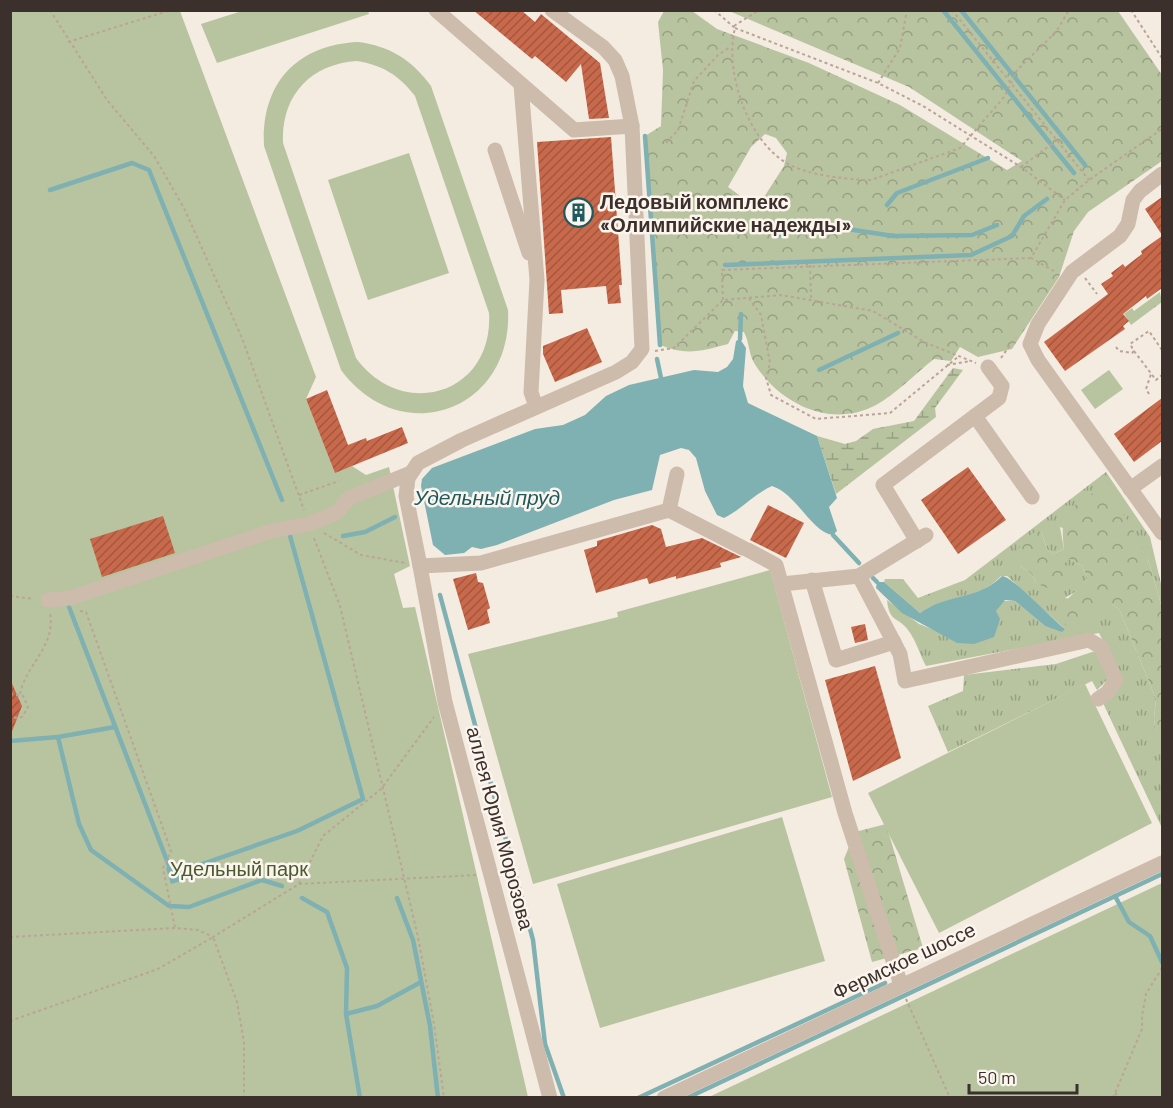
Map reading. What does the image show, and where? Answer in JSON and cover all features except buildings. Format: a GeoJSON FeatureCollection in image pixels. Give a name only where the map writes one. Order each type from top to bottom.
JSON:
{"type":"FeatureCollection","features":[{"type":"Feature","properties":{"kind":"street"},"geometry":{"type":"LineString","coordinates":[[436,10],[573,130],[632,126]]}},
{"type":"Feature","properties":{"kind":"street"},"geometry":{"type":"LineString","coordinates":[[48,600],[69,598],[272,531],[309,524],[336,513],[349,498],[411,473],[423,458],[616,372],[640,353],[644,341],[632,126],[622,76],[615,60],[603,47],[552,10]]}},
{"type":"Feature","properties":{"kind":"street"},"geometry":{"type":"LineString","coordinates":[[521,85],[537,277],[531,392],[536,407]]}},
{"type":"Feature","properties":{"kind":"street"},"geometry":{"type":"LineString","coordinates":[[495,150],[537,277]]}},
{"type":"Feature","properties":{"kind":"street"},"geometry":{"type":"LineString","coordinates":[[1159,522],[1130,489],[1038,360],[1030,344],[1038,324],[1072,272],[1120,236],[1128,224],[1133,200],[1140,191],[1162,174]]}},
{"type":"Feature","properties":{"kind":"street"},"geometry":{"type":"LineString","coordinates":[[782,584],[859,576],[922,538],[882,485],[999,398],[1002,390],[988,367]]}},
{"type":"Feature","properties":{"kind":"street"},"geometry":{"type":"LineString","coordinates":[[975,416],[1032,497]]}},
{"type":"Feature","properties":{"kind":"street"},"geometry":{"type":"LineString","coordinates":[[1130,489],[1162,466]]}},
{"type":"Feature","properties":{"kind":"street","name":"аллея Юрия Морозова"},"geometry":{"type":"LineString","coordinates":[[411,473],[406,496],[445,702],[550,1098]]}},
{"type":"Feature","properties":{"kind":"street"},"geometry":{"type":"LineString","coordinates":[[669,510],[677,474]]}},
{"type":"Feature","properties":{"kind":"street"},"geometry":{"type":"LineString","coordinates":[[420,566],[481,563],[669,510],[777,565],[845,813],[901,985]]}},
{"type":"Feature","properties":{"kind":"street"},"geometry":{"type":"LineString","coordinates":[[859,576],[900,654],[905,681],[1089,640],[1101,647],[1116,680],[1107,693],[1098,699]]}},
{"type":"Feature","properties":{"kind":"street"},"geometry":{"type":"LineString","coordinates":[[812,580],[836,660],[894,642]]}},
{"type":"Feature","properties":{"kind":"street","name":"Фермское шоссе"},"geometry":{"type":"LineString","coordinates":[[664,1098],[1162,863]]}},
{"type":"Feature","properties":{"kind":"path"},"geometry":{"type":"LineString","coordinates":[[50,10],[68,42],[107,100],[154,156],[184,208],[242,338],[340,606],[381,789],[404,879],[434,1024],[444,1098]]}},
{"type":"Feature","properties":{"kind":"path"},"geometry":{"type":"LineString","coordinates":[[68,42],[171,10]]}},
{"type":"Feature","properties":{"kind":"path"},"geometry":{"type":"LineString","coordinates":[[714,10],[735,27],[878,83],[971,135],[1021,167],[1065,200]]}},
{"type":"Feature","properties":{"kind":"path"},"geometry":{"type":"LineString","coordinates":[[723,10],[723,17]]}},
{"type":"Feature","properties":{"kind":"path"},"geometry":{"type":"LineString","coordinates":[[759,10],[735,27],[731,47],[737,86],[748,119],[777,156],[800,169],[872,180],[960,148],[1005,96],[1009,81],[1017,70],[1056,33],[1069,10]]}},
{"type":"Feature","properties":{"kind":"path"},"geometry":{"type":"LineString","coordinates":[[878,83],[900,48],[908,10]]}},
{"type":"Feature","properties":{"kind":"path"},"geometry":{"type":"LineString","coordinates":[[952,10],[1089,180]]}},
{"type":"Feature","properties":{"kind":"path"},"geometry":{"type":"LineString","coordinates":[[1131,10],[1162,58]]}},
{"type":"Feature","properties":{"kind":"path"},"geometry":{"type":"LineString","coordinates":[[666,143],[678,130],[694,81],[718,55],[731,47]]}},
{"type":"Feature","properties":{"kind":"path"},"geometry":{"type":"LineString","coordinates":[[1030,258],[1065,200],[1089,180],[1162,129]]}},
{"type":"Feature","properties":{"kind":"path"},"geometry":{"type":"LineString","coordinates":[[1021,167],[1057,140]]}},
{"type":"Feature","properties":{"kind":"path"},"geometry":{"type":"LineString","coordinates":[[723,300],[722,270],[1030,258],[1054,271]]}},
{"type":"Feature","properties":{"kind":"path"},"geometry":{"type":"LineString","coordinates":[[810,265],[811,299]]}},
{"type":"Feature","properties":{"kind":"path"},"geometry":{"type":"LineString","coordinates":[[1082,273],[1097,294]]}},
{"type":"Feature","properties":{"kind":"path"},"geometry":{"type":"LineString","coordinates":[[674,348],[723,300],[781,295],[873,311],[924,342],[988,367],[995,366],[1020,330]]}},
{"type":"Feature","properties":{"kind":"path"},"geometry":{"type":"LineString","coordinates":[[749,298],[761,315],[770,363],[766,378],[771,395],[816,419],[890,413],[959,355]]}},
{"type":"Feature","properties":{"kind":"path"},"geometry":{"type":"LineString","coordinates":[[1162,350],[1149,331],[1130,344],[1156,380],[1162,375]]}},
{"type":"Feature","properties":{"kind":"path"},"geometry":{"type":"LineString","coordinates":[[1116,347],[1119,351],[1134,351]]}},
{"type":"Feature","properties":{"kind":"path"},"geometry":{"type":"LineString","coordinates":[[947,365],[972,361]]}},
{"type":"Feature","properties":{"kind":"path"},"geometry":{"type":"LineString","coordinates":[[1149,394],[1146,389],[1151,374]]}},
{"type":"Feature","properties":{"kind":"path"},"geometry":{"type":"LineString","coordinates":[[299,495],[339,481]]}},
{"type":"Feature","properties":{"kind":"path"},"geometry":{"type":"LineString","coordinates":[[309,524],[361,555],[420,566]]}},
{"type":"Feature","properties":{"kind":"path"},"geometry":{"type":"LineString","coordinates":[[10,596],[48,600],[51,633],[42,653],[23,678],[20,694],[27,703],[27,711],[18,719],[10,718]]}},
{"type":"Feature","properties":{"kind":"path"},"geometry":{"type":"LineString","coordinates":[[69,598],[75,610],[86,612],[171,851],[163,868],[176,928]]}},
{"type":"Feature","properties":{"kind":"path"},"geometry":{"type":"LineString","coordinates":[[10,694],[20,694]]}},
{"type":"Feature","properties":{"kind":"path"},"geometry":{"type":"LineString","coordinates":[[299,884],[323,836],[381,789],[445,702]]}},
{"type":"Feature","properties":{"kind":"path"},"geometry":{"type":"LineString","coordinates":[[10,1021],[158,969],[299,884],[491,875]]}},
{"type":"Feature","properties":{"kind":"path"},"geometry":{"type":"LineString","coordinates":[[10,937],[176,928],[198,930],[213,937],[237,1002],[244,1042],[244,1098]]}},
{"type":"Feature","properties":{"kind":"path"},"geometry":{"type":"LineString","coordinates":[[1113,1098],[1123,1068],[1142,1029],[1146,994],[1162,968]]}},
{"type":"Feature","properties":{"kind":"path"},"geometry":{"type":"LineString","coordinates":[[901,985],[915,1023],[950,1098]]}},
{"type":"Feature","properties":{"kind":"path"},"geometry":{"type":"LineString","coordinates":[[1115,1093],[1120,1098]]}},
{"type":"Feature","properties":{"kind":"green space","name":"Удельный парк"},"geometry":{"type":"Polygon","coordinates":[[[10,11],[180,11],[316,377],[306,399],[335,472],[352,466],[366,475],[389,467],[410,566],[394,574],[403,608],[415,607],[528,1097],[11,1097],[10,11]]]}},
{"type":"Feature","properties":{"kind":"green space"},"geometry":{"type":"Polygon","coordinates":[[[242,11],[368,11],[369,14],[217,63],[201,24],[242,11]]]}},
{"type":"Feature","properties":{"kind":"green space"},"geometry":{"type":"Polygon","coordinates":[[[664,11],[692,11],[717,29],[809,63],[900,105],[1007,170],[1022,161],[909,87],[729,11],[1118,11],[1162,75],[1162,161],[1088,212],[1074,231],[1059,277],[1012,349],[978,357],[960,347],[951,361],[934,359],[898,390],[876,405],[859,412],[825,413],[808,409],[779,392],[766,380],[753,362],[744,332],[735,331],[728,344],[702,350],[686,351],[660,345],[645,136],[661,126],[663,70],[658,22],[664,11]],[[765,134],[751,147],[728,187],[757,208],[784,166],[787,153],[776,138],[765,134]]]}},
{"type":"Feature","properties":{"kind":"green space"},"geometry":{"type":"Polygon","coordinates":[[[358,42],[390,51],[408,62],[431,86],[508,310],[505,345],[492,373],[473,395],[449,408],[422,413],[393,409],[366,395],[341,370],[264,146],[269,104],[276,87],[300,60],[336,45],[358,42]],[[357,61],[340,63],[312,76],[293,97],[287,111],[283,143],[356,358],[375,378],[397,389],[420,393],[442,390],[462,380],[477,363],[487,341],[489,313],[415,96],[403,82],[389,72],[357,61]]]}},
{"type":"Feature","properties":{"kind":"green space"},"geometry":{"type":"Polygon","coordinates":[[[409,153],[449,273],[368,300],[328,180],[409,153]]]}},
{"type":"Feature","properties":{"kind":"green space"},"geometry":{"type":"Polygon","coordinates":[[[1160,292],[1162,302],[1131,325],[1124,314],[1132,308],[1134,311],[1160,292]]]}},
{"type":"Feature","properties":{"kind":"green space"},"geometry":{"type":"Polygon","coordinates":[[[953,368],[963,370],[935,408],[936,417],[836,494],[817,436],[845,444],[856,441],[873,429],[914,421],[953,368]]]}},
{"type":"Feature","properties":{"kind":"green space"},"geometry":{"type":"Polygon","coordinates":[[[1109,370],[1123,389],[1095,409],[1081,390],[1109,370]]]}},
{"type":"Feature","properties":{"kind":"green space"},"geometry":{"type":"Polygon","coordinates":[[[1106,472],[1150,537],[1162,588],[1162,608],[1148,559],[1060,527],[1064,549],[1053,554],[1047,549],[1041,532],[1020,566],[1031,573],[1036,583],[1069,559],[1082,566],[1088,578],[1080,589],[1065,598],[1112,605],[1119,609],[1156,699],[1154,719],[1156,732],[1162,736],[1162,828],[1103,703],[1123,679],[1099,633],[926,666],[911,634],[892,616],[887,600],[919,624],[939,632],[996,611],[1002,601],[1015,601],[1045,626],[1065,629],[1007,576],[1001,576],[983,590],[940,603],[920,613],[884,582],[885,579],[903,579],[918,598],[965,580],[1106,472]]]}},
{"type":"Feature","properties":{"kind":"green space"},"geometry":{"type":"Polygon","coordinates":[[[1101,488],[1106,489],[1130,524],[1148,559],[1162,608],[1162,736],[1156,733],[1154,719],[1156,699],[1119,609],[1112,605],[1068,629],[1059,612],[1066,601],[1088,578],[1082,566],[1069,559],[1065,563],[1061,579],[1047,588],[1036,583],[1031,573],[1020,566],[1017,551],[1025,538],[1037,531],[1041,532],[1047,549],[1053,554],[1064,549],[1063,525],[1068,511],[1101,488]]]}},
{"type":"Feature","properties":{"kind":"green space"},"geometry":{"type":"Polygon","coordinates":[[[770,570],[832,797],[533,884],[468,654],[618,617],[617,612],[770,570]]]}},
{"type":"Feature","properties":{"kind":"green space"},"geometry":{"type":"Polygon","coordinates":[[[1098,650],[1108,679],[1097,690],[1092,681],[948,752],[928,706],[963,691],[964,675],[1056,664],[1098,650]]]}},
{"type":"Feature","properties":{"kind":"green space"},"geometry":{"type":"Polygon","coordinates":[[[1085,684],[1152,823],[939,933],[868,793],[1085,684]]]}},
{"type":"Feature","properties":{"kind":"green space"},"geometry":{"type":"Polygon","coordinates":[[[782,817],[825,961],[600,1028],[557,884],[782,817]]]}},
{"type":"Feature","properties":{"kind":"green space"},"geometry":{"type":"Polygon","coordinates":[[[886,824],[923,948],[872,962],[844,859],[855,832],[886,824]]]}},
{"type":"Feature","properties":{"kind":"green space"},"geometry":{"type":"Polygon","coordinates":[[[1162,883],[1162,1097],[709,1097],[1162,883]]]}},
{"type":"Feature","properties":{"kind":"water","name":"Удельный пруд"},"geometry":{"type":"Polygon","coordinates":[[[740,339],[746,348],[743,386],[748,403],[817,436],[837,498],[829,507],[837,531],[833,535],[818,528],[789,497],[772,486],[724,518],[717,515],[705,491],[696,458],[689,450],[681,448],[660,455],[652,490],[614,500],[497,545],[481,549],[472,547],[464,553],[445,555],[433,545],[421,486],[422,479],[432,468],[535,429],[563,425],[585,415],[606,396],[629,385],[694,370],[718,372],[727,367],[733,359],[736,341],[740,339]]]}},
{"type":"Feature","properties":{"kind":"water"},"geometry":{"type":"Polygon","coordinates":[[[1002,576],[1023,590],[1065,629],[1062,632],[1045,626],[1015,601],[1005,600],[996,611],[1000,619],[994,637],[974,644],[957,643],[902,613],[876,588],[877,582],[884,582],[920,613],[940,603],[983,589],[1002,576]]]}},
{"type":"Feature","properties":{"kind":"water"},"geometry":{"type":"Polygon","coordinates":[[[190,861],[195,877],[171,884],[166,868],[190,861]]]}},
{"type":"Feature","properties":{"kind":"waterway"},"geometry":{"type":"LineString","coordinates":[[943,10],[1050,143]]}},
{"type":"Feature","properties":{"kind":"waterway"},"geometry":{"type":"LineString","coordinates":[[961,10],[1085,165]]}},
{"type":"Feature","properties":{"kind":"waterway"},"geometry":{"type":"LineString","coordinates":[[645,136],[660,345]]}},
{"type":"Feature","properties":{"kind":"waterway"},"geometry":{"type":"LineString","coordinates":[[1052,146],[1074,173]]}},
{"type":"Feature","properties":{"kind":"waterway"},"geometry":{"type":"LineString","coordinates":[[887,205],[897,193],[988,158]]}},
{"type":"Feature","properties":{"kind":"waterway"},"geometry":{"type":"LineString","coordinates":[[50,190],[132,163],[149,170],[282,500]]}},
{"type":"Feature","properties":{"kind":"waterway"},"geometry":{"type":"LineString","coordinates":[[725,265],[971,255],[1012,236],[1024,216],[1047,199]]}},
{"type":"Feature","properties":{"kind":"waterway"},"geometry":{"type":"LineString","coordinates":[[778,236],[802,222],[893,236],[972,235],[997,225]]}},
{"type":"Feature","properties":{"kind":"waterway"},"geometry":{"type":"LineString","coordinates":[[740,339],[741,314]]}},
{"type":"Feature","properties":{"kind":"waterway"},"geometry":{"type":"LineString","coordinates":[[819,370],[898,333]]}},
{"type":"Feature","properties":{"kind":"waterway"},"geometry":{"type":"LineString","coordinates":[[657,359],[661,378]]}},
{"type":"Feature","properties":{"kind":"waterway"},"geometry":{"type":"LineString","coordinates":[[343,536],[365,532],[395,517]]}},
{"type":"Feature","properties":{"kind":"waterway"},"geometry":{"type":"LineString","coordinates":[[188,869],[297,831],[363,799],[289,532]]}},
{"type":"Feature","properties":{"kind":"waterway"},"geometry":{"type":"LineString","coordinates":[[833,535],[859,563]]}},
{"type":"Feature","properties":{"kind":"waterway"},"geometry":{"type":"LineString","coordinates":[[873,578],[877,582]]}},
{"type":"Feature","properties":{"kind":"waterway"},"geometry":{"type":"LineString","coordinates":[[440,595],[533,940],[545,1044],[564,1098]]}},
{"type":"Feature","properties":{"kind":"waterway"},"geometry":{"type":"LineString","coordinates":[[69,607],[171,871]]}},
{"type":"Feature","properties":{"kind":"waterway"},"geometry":{"type":"LineString","coordinates":[[10,741],[58,737],[115,727]]}},
{"type":"Feature","properties":{"kind":"waterway"},"geometry":{"type":"LineString","coordinates":[[58,737],[79,824],[91,850],[169,906],[189,907],[262,880],[282,886]]}},
{"type":"Feature","properties":{"kind":"waterway"},"geometry":{"type":"LineString","coordinates":[[687,1098],[1162,874]]}},
{"type":"Feature","properties":{"kind":"waterway"},"geometry":{"type":"LineString","coordinates":[[1115,896],[1129,922],[1150,936],[1162,962]]}},
{"type":"Feature","properties":{"kind":"waterway"},"geometry":{"type":"LineString","coordinates":[[302,898],[327,912],[347,968],[346,1014],[360,1098]]}},
{"type":"Feature","properties":{"kind":"waterway"},"geometry":{"type":"LineString","coordinates":[[397,898],[413,940],[430,1026],[438,1098]]}},
{"type":"Feature","properties":{"kind":"waterway"},"geometry":{"type":"LineString","coordinates":[[346,1014],[377,1006],[421,982]]}},
{"type":"Feature","properties":{"kind":"waterway"},"geometry":{"type":"LineString","coordinates":[[638,1098],[885,983]]}},
{"type":"Feature","properties":{"kind":"place","name":"Ледовый комплекс «Олимпийские надежды»"},"geometry":{"type":"Point","coordinates":[579,213]}}]}
